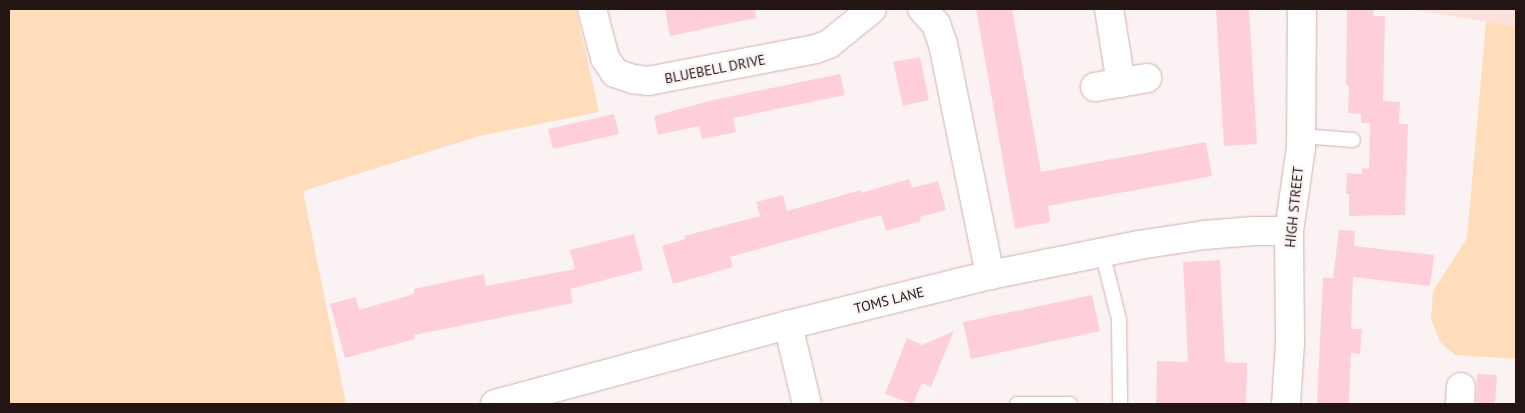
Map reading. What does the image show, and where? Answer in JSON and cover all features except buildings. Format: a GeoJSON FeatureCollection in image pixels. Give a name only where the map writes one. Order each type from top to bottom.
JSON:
{"type":"FeatureCollection","features":[{"type":"Feature","properties":{"kind":"street","name":"BLUEBELL DRIVE"},"geometry":{"type":"LineString","coordinates":[[592,9],[605,58],[615,73],[648,82],[816,49],[829,44],[872,9]]}},
{"type":"Feature","properties":{"kind":"street"},"geometry":{"type":"LineString","coordinates":[[922,9],[936,24],[943,44],[990,275]]}},
{"type":"Feature","properties":{"kind":"street"},"geometry":{"type":"LineString","coordinates":[[1109,9],[1121,82]]}},
{"type":"Feature","properties":{"kind":"street","name":"HIGH STREET"},"geometry":{"type":"LineString","coordinates":[[1286,404],[1290,343],[1289,231],[1301,136],[1302,9]]}},
{"type":"Feature","properties":{"kind":"street","name":"TOMS LANE"},"geometry":{"type":"LineString","coordinates":[[495,404],[788,324],[990,275],[1102,252],[1204,235],[1289,231]]}},
{"type":"Feature","properties":{"kind":"street"},"geometry":{"type":"LineString","coordinates":[[788,324],[807,404]]}},
{"type":"Feature","properties":{"kind":"lane"},"geometry":{"type":"LineString","coordinates":[[1301,136],[1353,140]]}},
{"type":"Feature","properties":{"kind":"lane"},"geometry":{"type":"LineString","coordinates":[[1102,252],[1119,319],[1120,404]]}},
{"type":"Feature","properties":{"kind":"lane"},"geometry":{"type":"LineString","coordinates":[[1017,404],[1070,404]]}},
{"type":"Feature","properties":{"kind":"shaded area"},"geometry":{"type":"Polygon","coordinates":[[[9,9],[576,9],[599,112],[479,136],[303,191],[346,404],[9,404],[9,9]]]}},
{"type":"Feature","properties":{"kind":"shaded area"},"geometry":{"type":"Polygon","coordinates":[[[1408,9],[1516,9],[1516,26],[1486,22],[1408,9]]]}},
{"type":"Feature","properties":{"kind":"shaded area"},"geometry":{"type":"Polygon","coordinates":[[[1486,22],[1516,26],[1516,359],[1455,355],[1440,342],[1431,319],[1433,291],[1467,238],[1486,22]]]}}]}
